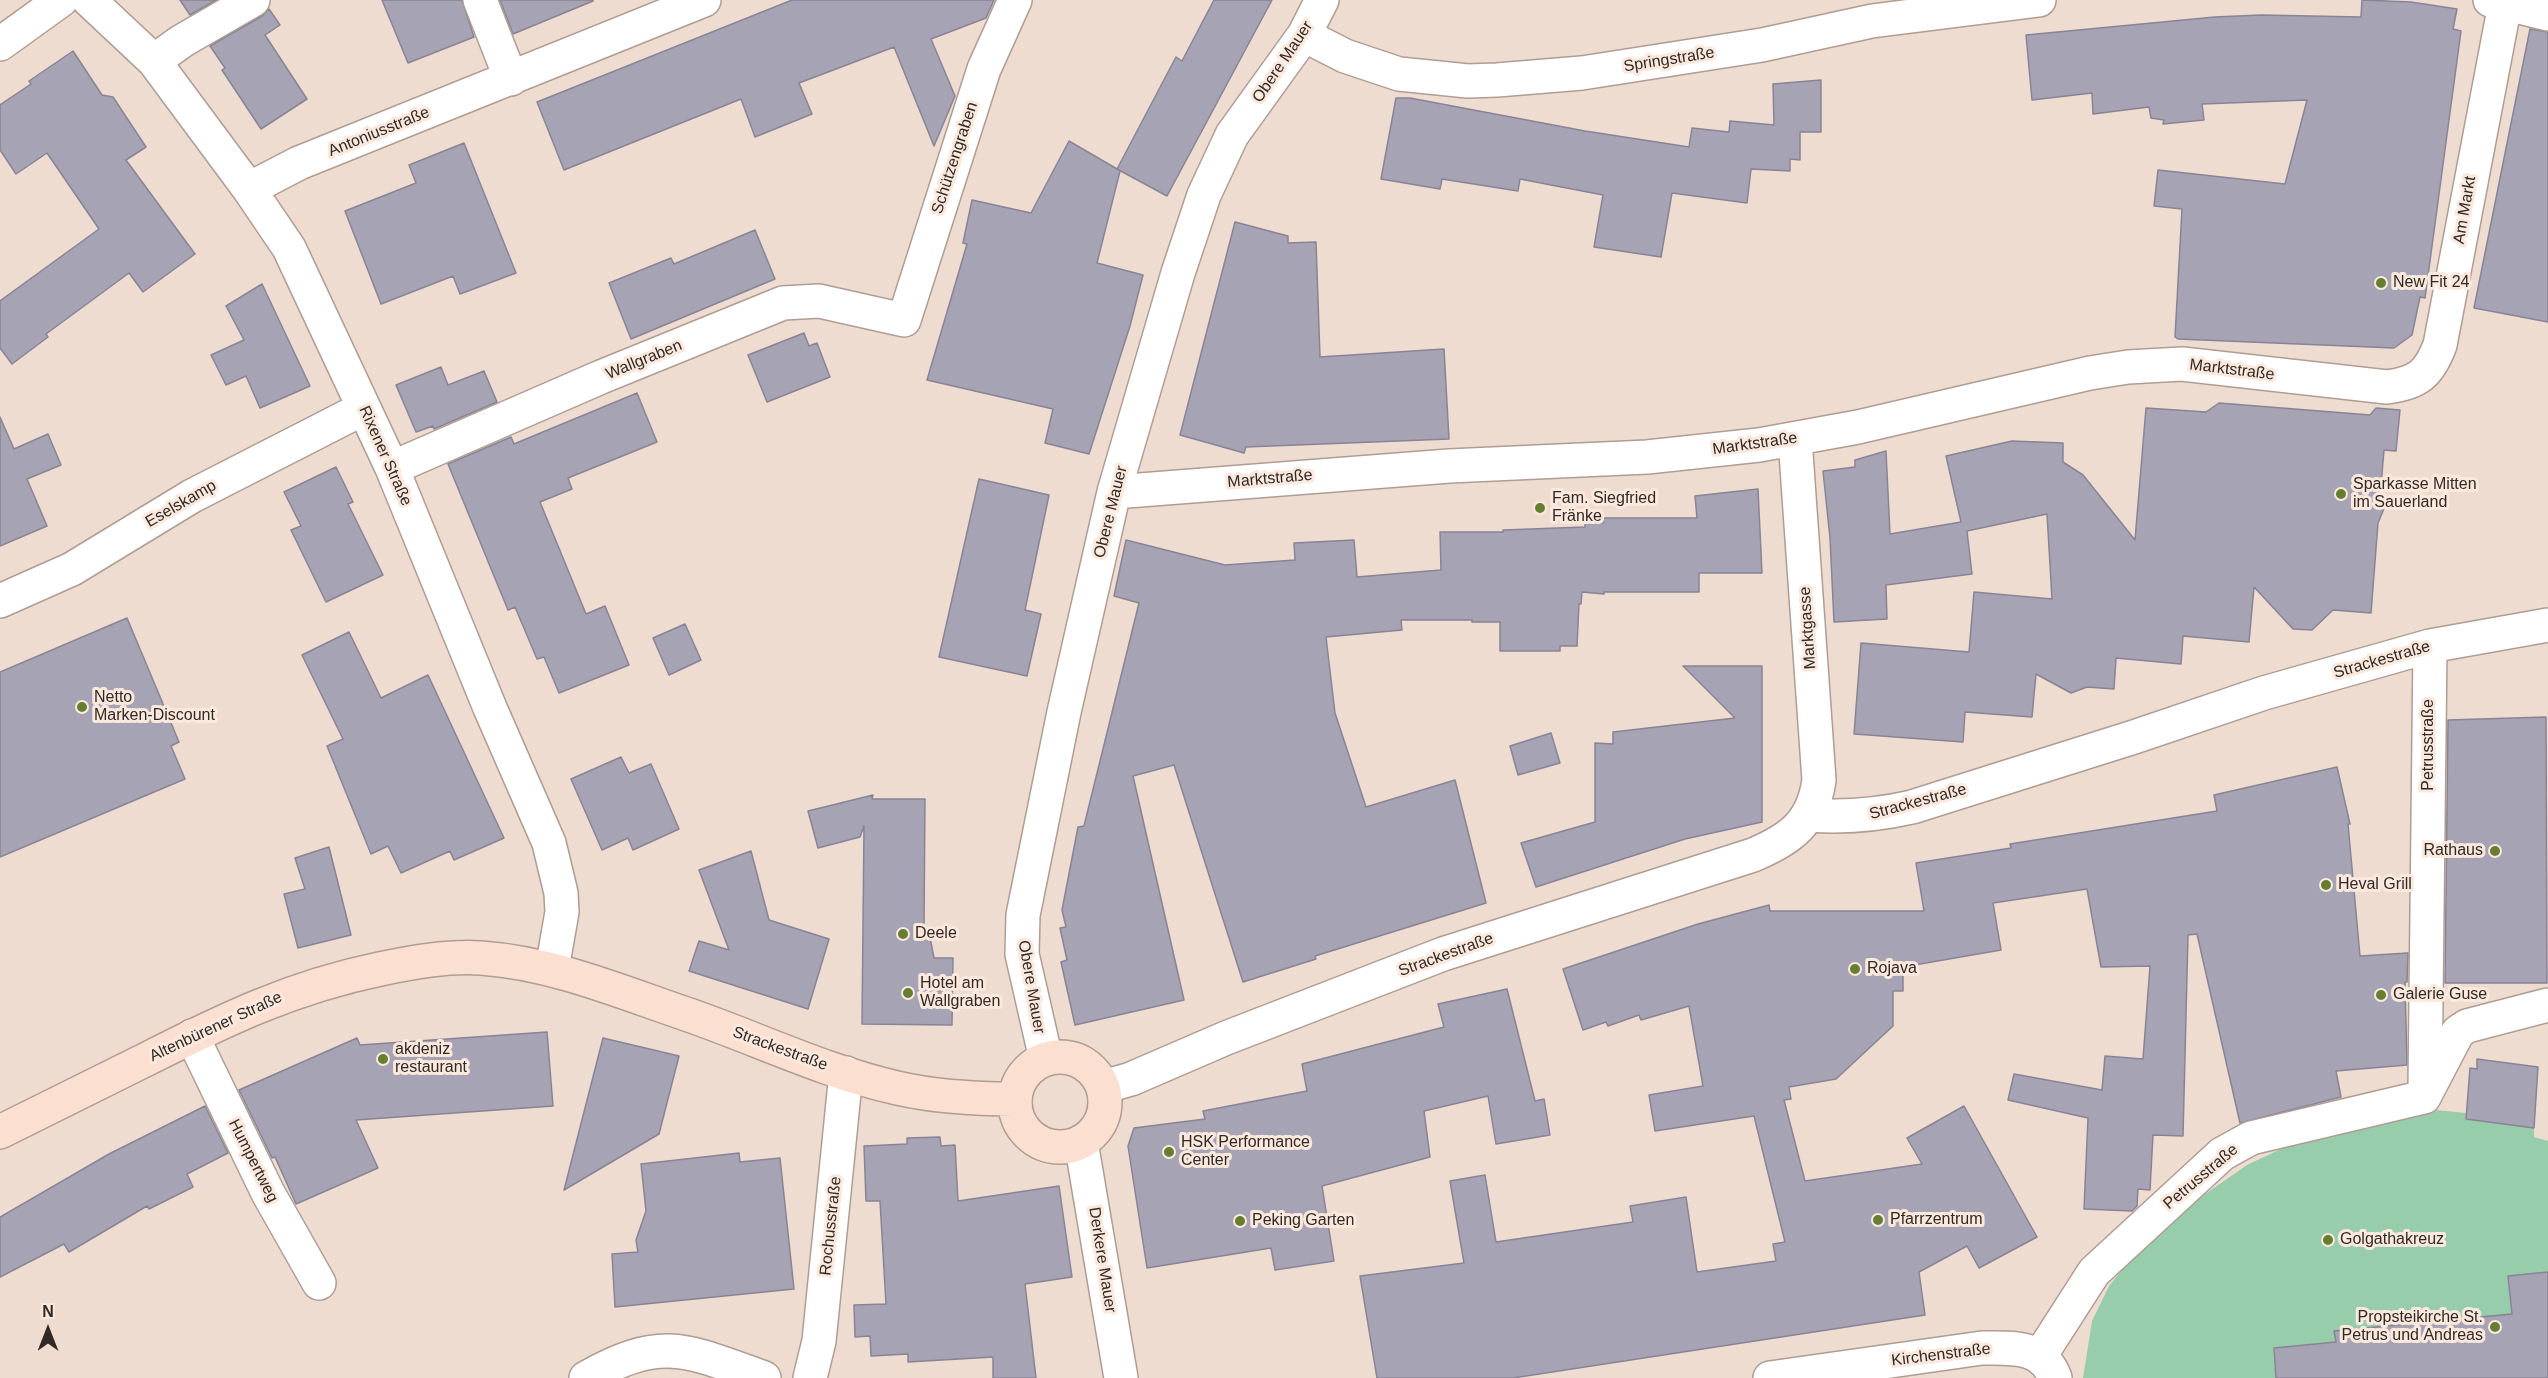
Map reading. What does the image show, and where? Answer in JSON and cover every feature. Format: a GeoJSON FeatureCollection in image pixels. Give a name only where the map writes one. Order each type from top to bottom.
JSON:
{"type":"FeatureCollection","features":[{"type":"Feature","properties":{"kind":"street"},"geometry":{"type":"LineString","coordinates":[[0,44],[61,0]]}},
{"type":"Feature","properties":{"kind":"street","name":"Rixener Straße"},"geometry":{"type":"LineString","coordinates":[[89,0],[154,62],[249,189],[289,248],[392,468],[490,708],[549,843],[561,893],[562,912],[558,946],[552,969]]}},
{"type":"Feature","properties":{"kind":"street"},"geometry":{"type":"LineString","coordinates":[[154,62],[182,41],[253,0]]}},
{"type":"Feature","properties":{"kind":"street"},"geometry":{"type":"LineString","coordinates":[[480,0],[510,79]]}},
{"type":"Feature","properties":{"kind":"street","name":"Antoniusstraße"},"geometry":{"type":"LineString","coordinates":[[249,189],[299,164],[704,0]]}},
{"type":"Feature","properties":{"kind":"street","name":"Schützengraben"},"geometry":{"type":"LineString","coordinates":[[904,320],[984,69],[1016,0]]}},
{"type":"Feature","properties":{"kind":"street","name":"Obere Mauer"},"geometry":{"type":"LineString","coordinates":[[1046,1059],[1022,954],[1022,929],[1064,712],[1114,492],[1178,273],[1204,195],[1232,135],[1304,35],[1322,0]]}},
{"type":"Feature","properties":{"kind":"street","name":"Springstraße"},"geometry":{"type":"LineString","coordinates":[[1304,35],[1345,56],[1399,74],[1468,81],[1497,80],[1582,73],[1762,45],[1872,21],[2039,0]]}},
{"type":"Feature","properties":{"kind":"street"},"geometry":{"type":"LineString","coordinates":[[2497,2],[2548,14]]}},
{"type":"Feature","properties":{"kind":"street","name":"Am Markt"},"geometry":{"type":"LineString","coordinates":[[2387,387],[2414,381],[2434,362],[2440,345],[2497,2]]}},
{"type":"Feature","properties":{"kind":"street","name":"Wallgraben"},"geometry":{"type":"LineString","coordinates":[[392,468],[601,377],[783,303],[819,301],[904,320]]}},
{"type":"Feature","properties":{"kind":"street","name":"Marktstraße"},"geometry":{"type":"LineString","coordinates":[[1114,492],[1449,466],[1626,458],[1795,439],[1858,427],[2090,373],[2128,367],[2182,364],[2387,387]]}},
{"type":"Feature","properties":{"kind":"street","name":"Eselskamp"},"geometry":{"type":"LineString","coordinates":[[0,601],[72,569],[192,496],[364,408]]}},
{"type":"Feature","properties":{"kind":"street","name":"Marktgasse"},"geometry":{"type":"LineString","coordinates":[[1795,439],[1819,780],[1817,797],[1809,815]]}},
{"type":"Feature","properties":{"kind":"street","name":"Strackestraße"},"geometry":{"type":"LineString","coordinates":[[1103,1087],[1131,1078],[1226,1038],[1443,954],[1753,855],[1778,845],[1797,830],[1809,815],[1850,818],[1879,815],[1912,807],[2134,737],[2264,693],[2430,646],[2548,625]]}},
{"type":"Feature","properties":{"kind":"street","name":"Petrusstraße"},"geometry":{"type":"LineString","coordinates":[[2048,1367],[2094,1272],[2222,1154],[2251,1138],[2424,1097],[2430,646]]}},
{"type":"Feature","properties":{"kind":"street","name":"Altenbürener Straße"},"geometry":{"type":"LineString","coordinates":[[0,1132],[192,1036],[263,1003],[315,985],[402,964],[470,958],[502,960],[552,969]]}},
{"type":"Feature","properties":{"kind":"street","name":"Strackestraße"},"geometry":{"type":"LineString","coordinates":[[552,969],[691,1016],[846,1073],[896,1088],[937,1095],[1015,1099]]}},
{"type":"Feature","properties":{"kind":"street"},"geometry":{"type":"LineString","coordinates":[[2424,1097],[2458,1032],[2467,1026],[2548,1005]]}},
{"type":"Feature","properties":{"kind":"street","name":"Humpertweg"},"geometry":{"type":"LineString","coordinates":[[192,1036],[268,1193],[319,1283]]}},
{"type":"Feature","properties":{"kind":"street"},"geometry":{"type":"LineString","coordinates":[[1063,1056],[1080,1061],[1094,1072],[1103,1087],[1106,1103],[1102,1119],[1094,1132],[1081,1142],[1058,1146],[1036,1140],[1024,1129],[1017,1114],[1015,1099],[1020,1081],[1030,1068],[1046,1059],[1063,1056]]}},
{"type":"Feature","properties":{"kind":"street","name":"Rochusstraße"},"geometry":{"type":"LineString","coordinates":[[810,1378],[819,1341],[846,1073]]}},
{"type":"Feature","properties":{"kind":"street","name":"Derkere Mauer"},"geometry":{"type":"LineString","coordinates":[[1081,1142],[1121,1378]]}},
{"type":"Feature","properties":{"kind":"street","name":"Kirchenstraße"},"geometry":{"type":"LineString","coordinates":[[1770,1378],[1982,1348],[2008,1348],[2048,1367]]}},
{"type":"Feature","properties":{"kind":"street"},"geometry":{"type":"LineString","coordinates":[[586,1378],[616,1361],[640,1353],[662,1350],[707,1357],[764,1378]]}},
{"type":"Feature","properties":{"kind":"green space"},"geometry":{"type":"Polygon","coordinates":[[[2436,1110],[2466,1113],[2466,1119],[2534,1128],[2534,1137],[2548,1141],[2548,1378],[2083,1378],[2092,1321],[2109,1286],[2126,1265],[2188,1206],[2247,1165],[2283,1148],[2436,1110]]]}},
{"type":"Feature","properties":{"kind":"building"},"geometry":{"type":"Polygon","coordinates":[[[180,0],[216,0],[190,15],[180,0]]]}},
{"type":"Feature","properties":{"kind":"building"},"geometry":{"type":"Polygon","coordinates":[[[382,0],[462,0],[474,37],[408,63],[382,0]]]}},
{"type":"Feature","properties":{"kind":"building"},"geometry":{"type":"Polygon","coordinates":[[[500,0],[593,0],[593,1],[513,34],[500,0]]]}},
{"type":"Feature","properties":{"kind":"building"},"geometry":{"type":"Polygon","coordinates":[[[792,0],[994,0],[986,18],[931,39],[955,96],[934,146],[894,47],[799,83],[812,114],[755,137],[741,99],[564,170],[537,102],[792,0]]]}},
{"type":"Feature","properties":{"kind":"building"},"geometry":{"type":"Polygon","coordinates":[[[1214,0],[1272,0],[1167,196],[1117,169],[1176,57],[1182,61],[1214,0]]]}},
{"type":"Feature","properties":{"kind":"building"},"geometry":{"type":"Polygon","coordinates":[[[2362,0],[2411,2],[2457,9],[2453,29],[2461,31],[2425,298],[2420,297],[2412,335],[2394,348],[2178,339],[2175,337],[2182,209],[2154,206],[2158,170],[2285,184],[2307,100],[2202,104],[2204,120],[2163,124],[2164,120],[2151,118],[2149,107],[2093,114],[2092,93],[2032,100],[2026,35],[2215,17],[2261,15],[2361,17],[2362,0]]]}},
{"type":"Feature","properties":{"kind":"building"},"geometry":{"type":"Polygon","coordinates":[[[269,9],[280,25],[265,35],[307,99],[261,129],[222,70],[225,68],[210,46],[262,16],[269,9]]]}},
{"type":"Feature","properties":{"kind":"building"},"geometry":{"type":"Polygon","coordinates":[[[2530,29],[2548,32],[2548,322],[2474,308],[2530,29]]]}},
{"type":"Feature","properties":{"kind":"building"},"geometry":{"type":"Polygon","coordinates":[[[73,51],[102,95],[113,97],[146,147],[126,160],[195,254],[143,292],[129,273],[46,334],[48,337],[12,364],[0,348],[0,301],[99,229],[47,153],[16,174],[0,150],[0,105],[31,84],[29,81],[73,51]]]}},
{"type":"Feature","properties":{"kind":"building"},"geometry":{"type":"Polygon","coordinates":[[[1821,80],[1821,132],[1800,132],[1800,160],[1790,159],[1790,171],[1751,169],[1747,203],[1672,193],[1661,257],[1594,247],[1603,195],[1520,179],[1518,191],[1442,179],[1440,189],[1381,179],[1396,98],[1410,98],[1585,131],[1689,147],[1692,128],[1729,132],[1730,121],[1774,125],[1773,84],[1821,80]]]}},
{"type":"Feature","properties":{"kind":"building"},"geometry":{"type":"Polygon","coordinates":[[[1069,141],[1120,171],[1097,263],[1143,275],[1130,326],[1089,454],[1045,443],[1053,409],[927,380],[967,244],[963,243],[972,200],[1031,213],[1069,141]]]}},
{"type":"Feature","properties":{"kind":"building"},"geometry":{"type":"Polygon","coordinates":[[[464,143],[516,273],[460,294],[453,276],[381,304],[345,211],[416,183],[409,165],[464,143]]]}},
{"type":"Feature","properties":{"kind":"building"},"geometry":{"type":"Polygon","coordinates":[[[1235,222],[1288,236],[1288,243],[1316,242],[1320,357],[1444,349],[1449,439],[1246,447],[1244,453],[1180,435],[1235,222]]]}},
{"type":"Feature","properties":{"kind":"building"},"geometry":{"type":"Polygon","coordinates":[[[755,230],[775,279],[631,339],[609,283],[671,258],[674,264],[755,230]]]}},
{"type":"Feature","properties":{"kind":"building"},"geometry":{"type":"Polygon","coordinates":[[[262,284],[310,386],[260,408],[246,376],[226,385],[211,355],[244,340],[226,306],[262,284]]]}},
{"type":"Feature","properties":{"kind":"building"},"geometry":{"type":"Polygon","coordinates":[[[804,333],[809,346],[817,343],[830,377],[767,402],[748,355],[804,333]]]}},
{"type":"Feature","properties":{"kind":"building"},"geometry":{"type":"Polygon","coordinates":[[[441,367],[448,385],[484,371],[497,402],[434,429],[433,426],[416,432],[396,385],[441,367]]]}},
{"type":"Feature","properties":{"kind":"building"},"geometry":{"type":"Polygon","coordinates":[[[637,393],[657,442],[568,478],[572,489],[540,502],[586,614],[605,606],[629,665],[559,693],[544,657],[537,659],[515,607],[508,610],[448,464],[511,437],[514,444],[637,393]]]}},
{"type":"Feature","properties":{"kind":"building"},"geometry":{"type":"Polygon","coordinates":[[[2219,403],[2370,415],[2376,408],[2400,410],[2396,451],[2384,450],[2380,498],[2385,506],[2378,523],[2371,613],[2333,610],[2312,630],[2293,629],[2254,587],[2249,642],[2183,636],[2181,664],[2116,658],[2114,689],[2087,687],[2071,693],[2036,674],[2032,717],[1965,712],[1963,742],[1854,734],[1861,643],[1969,652],[1974,592],[2052,599],[2047,514],[1967,531],[1972,574],[1886,585],[1887,619],[1834,622],[1830,538],[1823,471],[1855,467],[1855,460],[1886,451],[1890,534],[1961,522],[1946,456],[2012,441],[2063,443],[2063,462],[2083,475],[2135,540],[2146,408],[2206,412],[2219,403]]]}},
{"type":"Feature","properties":{"kind":"building"},"geometry":{"type":"Polygon","coordinates":[[[0,417],[14,449],[48,434],[61,465],[27,479],[47,526],[0,546],[0,417]]]}},
{"type":"Feature","properties":{"kind":"building"},"geometry":{"type":"Polygon","coordinates":[[[336,467],[353,502],[348,504],[383,575],[326,602],[291,530],[301,526],[284,492],[336,467]]]}},
{"type":"Feature","properties":{"kind":"building"},"geometry":{"type":"Polygon","coordinates":[[[979,479],[1049,495],[1025,610],[1041,614],[1027,676],[939,657],[979,479]]]}},
{"type":"Feature","properties":{"kind":"building"},"geometry":{"type":"Polygon","coordinates":[[[1758,489],[1762,573],[1699,573],[1699,592],[1604,592],[1604,594],[1582,592],[1581,604],[1579,604],[1577,646],[1560,646],[1560,651],[1500,651],[1500,622],[1472,622],[1472,620],[1401,620],[1402,630],[1326,637],[1335,713],[1366,807],[1455,780],[1486,903],[1315,956],[1316,959],[1243,982],[1174,765],[1133,776],[1184,1000],[1075,1025],[1061,962],[1067,960],[1060,928],[1066,927],[1062,910],[1078,827],[1084,826],[1139,603],[1114,596],[1126,540],[1225,565],[1295,560],[1294,543],[1354,540],[1357,577],[1441,570],[1440,532],[1503,532],[1503,530],[1585,527],[1585,523],[1603,523],[1603,518],[1697,518],[1695,496],[1758,489]]]}},
{"type":"Feature","properties":{"kind":"building","name":"Netto Marken-Discount"},"geometry":{"type":"Polygon","coordinates":[[[127,618],[179,742],[171,746],[185,779],[0,857],[0,672],[127,618]]]}},
{"type":"Feature","properties":{"kind":"building"},"geometry":{"type":"Polygon","coordinates":[[[685,624],[701,660],[669,675],[653,638],[685,624]]]}},
{"type":"Feature","properties":{"kind":"building"},"geometry":{"type":"Polygon","coordinates":[[[349,632],[381,698],[428,675],[504,838],[454,860],[450,851],[401,873],[388,846],[371,854],[327,746],[343,739],[302,655],[349,632]]]}},
{"type":"Feature","properties":{"kind":"building"},"geometry":{"type":"Polygon","coordinates":[[[1683,666],[1762,666],[1762,822],[1685,839],[1536,887],[1521,843],[1595,822],[1595,743],[1613,744],[1613,732],[1735,718],[1683,666]]]}},
{"type":"Feature","properties":{"kind":"building","name":"Rathaus"},"geometry":{"type":"Polygon","coordinates":[[[2546,717],[2547,983],[2445,983],[2448,720],[2546,717]]]}},
{"type":"Feature","properties":{"kind":"building"},"geometry":{"type":"Polygon","coordinates":[[[1551,733],[1560,763],[1518,775],[1510,746],[1551,733]]]}},
{"type":"Feature","properties":{"kind":"building"},"geometry":{"type":"Polygon","coordinates":[[[621,757],[629,773],[651,764],[679,829],[633,850],[628,838],[602,850],[571,779],[621,757]]]}},
{"type":"Feature","properties":{"kind":"building"},"geometry":{"type":"Polygon","coordinates":[[[2337,767],[2350,824],[2348,824],[2360,956],[2408,953],[2407,982],[2405,982],[2407,1065],[2336,1071],[2341,1097],[2240,1123],[2197,934],[2188,935],[2183,1136],[2153,1135],[2150,1190],[2138,1189],[2137,1206],[2132,1211],[2084,1209],[2088,1118],[2008,1100],[2014,1074],[2102,1090],[2105,1056],[2143,1059],[2150,966],[2101,967],[2087,889],[1993,903],[2001,950],[1903,967],[1903,991],[1893,991],[1893,1026],[1836,1079],[1789,1087],[1791,1099],[1784,1100],[1805,1181],[1922,1164],[1907,1138],[1964,1106],[2037,1237],[1979,1268],[1967,1246],[1919,1272],[1925,1315],[1513,1378],[1377,1378],[1360,1276],[1464,1263],[1450,1181],[1485,1175],[1496,1242],[1633,1222],[1630,1206],[1686,1197],[1697,1272],[1776,1261],[1773,1244],[1785,1242],[1754,1116],[1655,1131],[1649,1095],[1703,1086],[1689,1006],[1641,1020],[1639,1015],[1608,1026],[1606,1022],[1583,1030],[1563,969],[1698,924],[1769,905],[1770,911],[1924,911],[1916,863],[2011,848],[2010,844],[2217,811],[2214,795],[2337,767]]]}},
{"type":"Feature","properties":{"kind":"building"},"geometry":{"type":"Polygon","coordinates":[[[873,795],[872,799],[925,799],[924,925],[929,932],[934,958],[953,958],[952,1025],[862,1024],[864,826],[860,837],[818,848],[808,811],[873,795]]]}},
{"type":"Feature","properties":{"kind":"building"},"geometry":{"type":"Polygon","coordinates":[[[329,847],[351,935],[298,948],[284,894],[305,889],[295,858],[329,847]]]}},
{"type":"Feature","properties":{"kind":"building"},"geometry":{"type":"Polygon","coordinates":[[[751,851],[769,920],[829,939],[808,1009],[689,971],[699,941],[729,950],[699,870],[751,851]]]}},
{"type":"Feature","properties":{"kind":"building"},"geometry":{"type":"Polygon","coordinates":[[[1507,989],[1535,1101],[1544,1099],[1550,1135],[1496,1144],[1488,1096],[1424,1111],[1430,1157],[1322,1186],[1334,1261],[1275,1270],[1271,1248],[1147,1268],[1128,1146],[1134,1128],[1205,1119],[1203,1111],[1307,1091],[1302,1064],[1444,1027],[1438,1004],[1507,989]]]}},
{"type":"Feature","properties":{"kind":"building"},"geometry":{"type":"Polygon","coordinates":[[[547,1032],[553,1106],[356,1120],[378,1168],[296,1204],[275,1157],[272,1158],[239,1090],[357,1038],[360,1045],[547,1032]]]}},
{"type":"Feature","properties":{"kind":"building"},"geometry":{"type":"Polygon","coordinates":[[[603,1038],[679,1056],[659,1134],[564,1190],[603,1038]]]}},
{"type":"Feature","properties":{"kind":"building"},"geometry":{"type":"Polygon","coordinates":[[[2477,1059],[2538,1067],[2534,1128],[2466,1119],[2470,1068],[2477,1069],[2477,1059]]]}},
{"type":"Feature","properties":{"kind":"building"},"geometry":{"type":"Polygon","coordinates":[[[205,1106],[228,1153],[187,1174],[193,1187],[149,1209],[147,1206],[69,1252],[64,1244],[0,1277],[0,1217],[109,1154],[205,1106]]]}},
{"type":"Feature","properties":{"kind":"building"},"geometry":{"type":"Polygon","coordinates":[[[940,1137],[941,1146],[955,1145],[958,1201],[1059,1186],[1072,1277],[1025,1284],[1036,1378],[993,1378],[993,1357],[908,1362],[908,1354],[871,1356],[870,1336],[855,1337],[854,1305],[886,1304],[880,1201],[866,1201],[864,1146],[907,1144],[907,1138],[940,1137]]]}},
{"type":"Feature","properties":{"kind":"building"},"geometry":{"type":"Polygon","coordinates":[[[739,1153],[740,1162],[780,1158],[794,1289],[615,1307],[612,1254],[638,1252],[636,1240],[646,1211],[641,1164],[739,1153]]]}},
{"type":"Feature","properties":{"kind":"building","name":"Propsteikirche St. Petrus und Andreas"},"geometry":{"type":"Polygon","coordinates":[[[2548,1272],[2548,1378],[2276,1378],[2274,1348],[2336,1342],[2334,1331],[2512,1314],[2508,1276],[2548,1272]]]}},
{"type":"Feature","properties":{"kind":"place","name":"New Fit 24"},"geometry":{"type":"Point","coordinates":[2381,283]}},
{"type":"Feature","properties":{"kind":"place","name":"Sparkasse Mitten im Sauerland"},"geometry":{"type":"Point","coordinates":[2341,494]}},
{"type":"Feature","properties":{"kind":"place","name":"Fam. Siegfried Fränke"},"geometry":{"type":"Point","coordinates":[1540,508]}},
{"type":"Feature","properties":{"kind":"place","name":"Netto Marken-Discount"},"geometry":{"type":"Point","coordinates":[82,707]}},
{"type":"Feature","properties":{"kind":"place","name":"Rathaus"},"geometry":{"type":"Point","coordinates":[2495,851]}},
{"type":"Feature","properties":{"kind":"place","name":"Heval Grill"},"geometry":{"type":"Point","coordinates":[2326,885]}},
{"type":"Feature","properties":{"kind":"place","name":"Deele"},"geometry":{"type":"Point","coordinates":[903,934]}},
{"type":"Feature","properties":{"kind":"place","name":"Rojava"},"geometry":{"type":"Point","coordinates":[1855,969]}},
{"type":"Feature","properties":{"kind":"place","name":"Hotel am Wallgraben"},"geometry":{"type":"Point","coordinates":[908,993]}},
{"type":"Feature","properties":{"kind":"place","name":"Galerie Guse"},"geometry":{"type":"Point","coordinates":[2381,995]}},
{"type":"Feature","properties":{"kind":"place","name":"akdeniz restaurant"},"geometry":{"type":"Point","coordinates":[383,1059]}},
{"type":"Feature","properties":{"kind":"place","name":"HSK Performance Center"},"geometry":{"type":"Point","coordinates":[1169,1152]}},
{"type":"Feature","properties":{"kind":"place","name":"Pfarrzentrum"},"geometry":{"type":"Point","coordinates":[1878,1220]}},
{"type":"Feature","properties":{"kind":"place","name":"Peking Garten"},"geometry":{"type":"Point","coordinates":[1240,1221]}},
{"type":"Feature","properties":{"kind":"place","name":"Golgathakreuz"},"geometry":{"type":"Point","coordinates":[2328,1240]}},
{"type":"Feature","properties":{"kind":"place","name":"Propsteikirche St. Petrus und Andreas"},"geometry":{"type":"Point","coordinates":[2495,1327]}}]}
